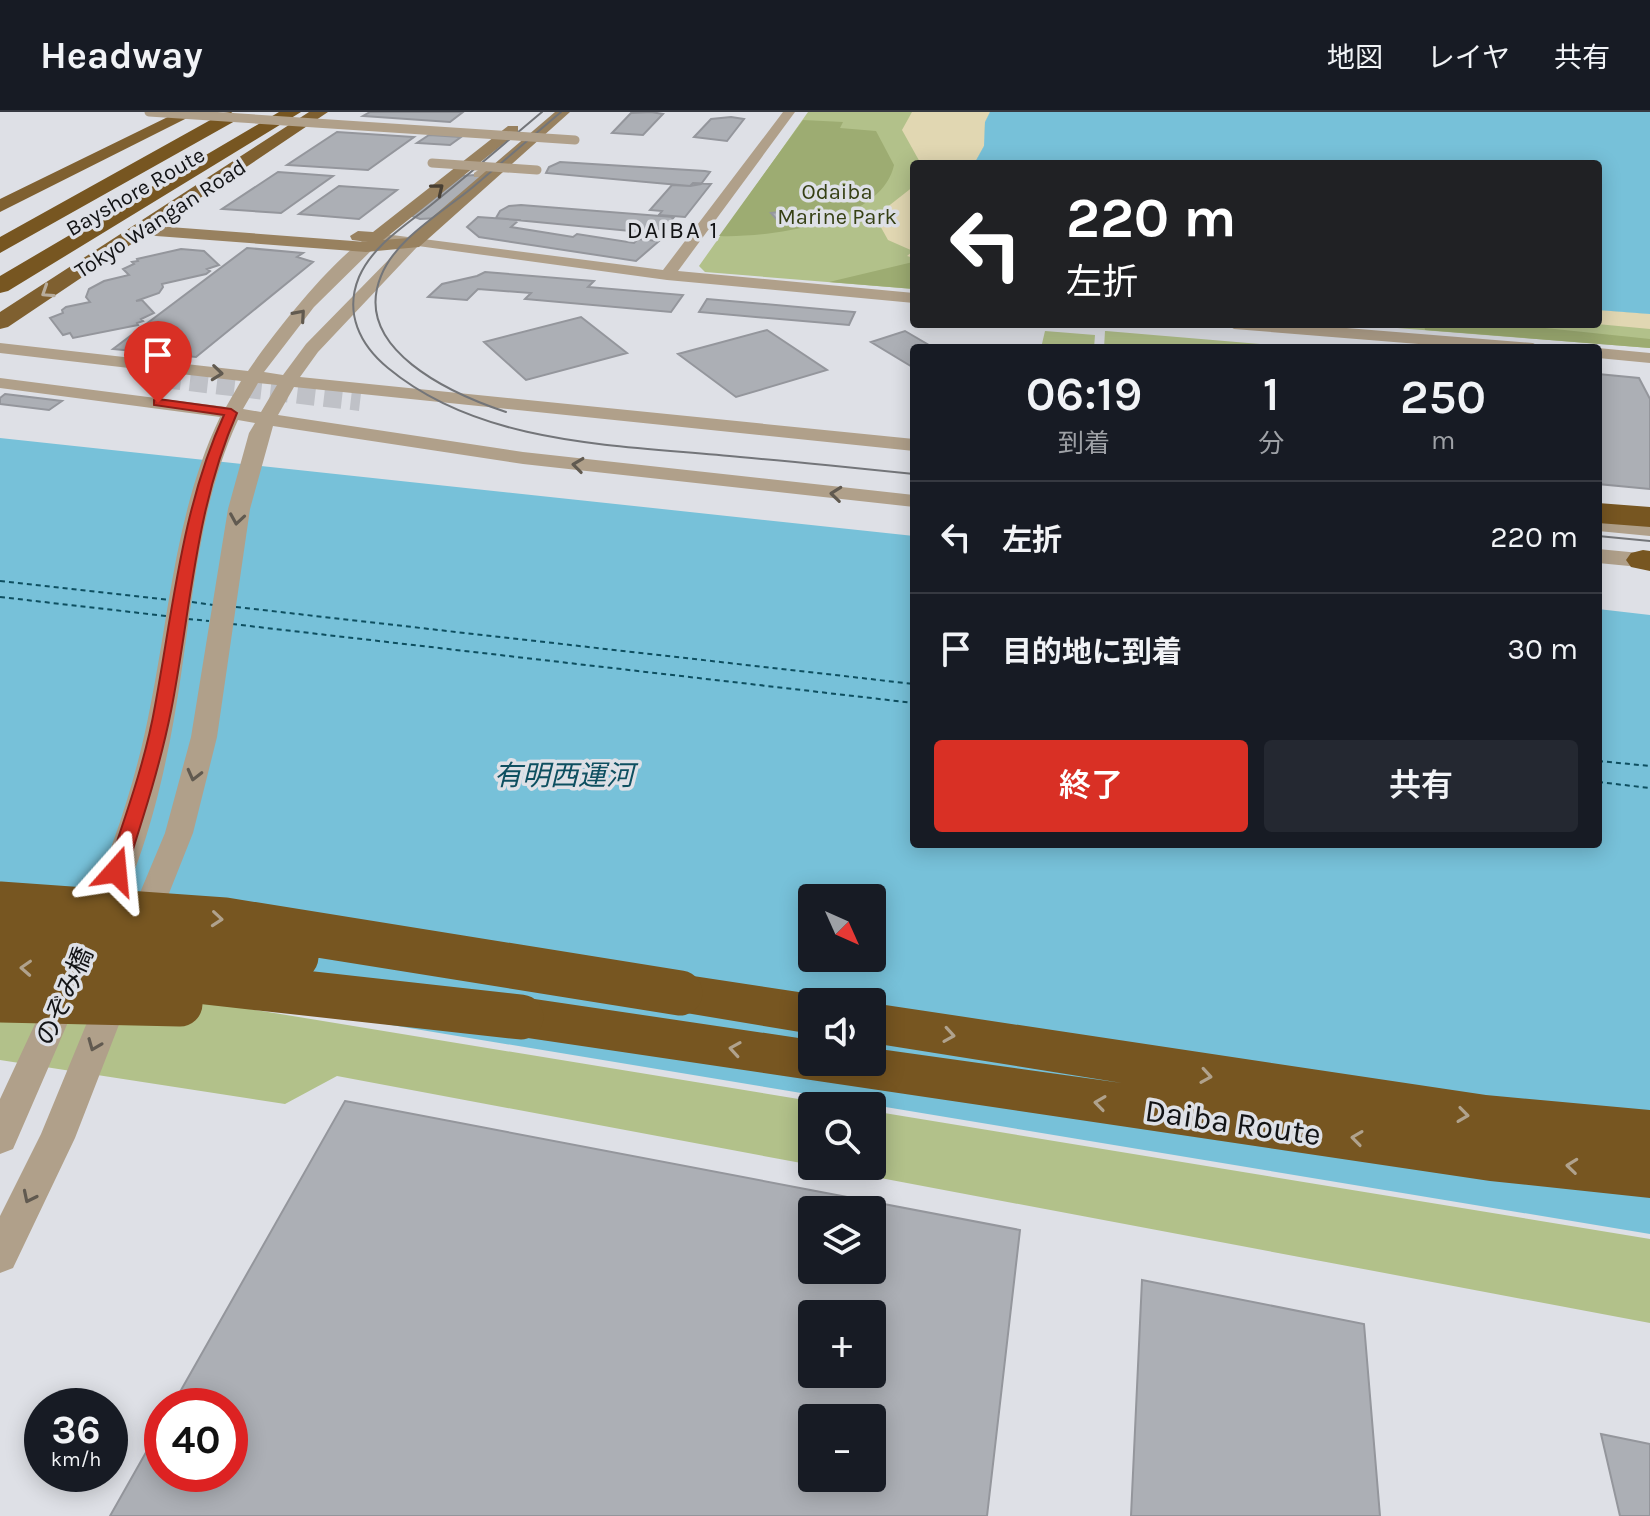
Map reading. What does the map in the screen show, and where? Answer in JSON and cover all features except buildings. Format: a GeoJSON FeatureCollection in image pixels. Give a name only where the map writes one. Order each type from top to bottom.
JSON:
{"type":"FeatureCollection","features":[{"type":"Feature","properties":{"kind":"highway"},"geometry":{"type":"LineString","coordinates":[[0,205],[174,112]]}},
{"type":"Feature","properties":{"kind":"highway"},"geometry":{"type":"LineString","coordinates":[[0,205],[191,112]]}},
{"type":"Feature","properties":{"kind":"highway"},"geometry":{"type":"LineString","coordinates":[[0,231],[221,112]]}},
{"type":"Feature","properties":{"kind":"highway","name":"Bayshore Route"},"geometry":{"type":"LineString","coordinates":[[0,246],[238,112]]}},
{"type":"Feature","properties":{"kind":"highway","name":"Bayshore Route"},"geometry":{"type":"LineString","coordinates":[[0,270],[271,112]]}},
{"type":"Feature","properties":{"kind":"highway"},"geometry":{"type":"LineString","coordinates":[[0,286],[292,112]]}},
{"type":"Feature","properties":{"kind":"highway","name":"Tokyo Wangan Road"},"geometry":{"type":"LineString","coordinates":[[0,322],[320,112]]}},
{"type":"Feature","properties":{"kind":"highway"},"geometry":{"type":"LineString","coordinates":[[264,151],[331,112]]}},
{"type":"Feature","properties":{"kind":"highway"},"geometry":{"type":"LineString","coordinates":[[1602,513],[1650,517]]}},
{"type":"Feature","properties":{"kind":"highway"},"geometry":{"type":"LineString","coordinates":[[0,904],[225,920],[798,1012]]}},
{"type":"Feature","properties":{"kind":"highway"},"geometry":{"type":"LineString","coordinates":[[0,936],[210,949],[680,993]]}},
{"type":"Feature","properties":{"kind":"highway"},"geometry":{"type":"LineString","coordinates":[[0,967],[125,973],[521,1017]]}},
{"type":"Feature","properties":{"kind":"highway"},"geometry":{"type":"LineString","coordinates":[[0,1000],[298,1007],[521,1017]]}},
{"type":"Feature","properties":{"kind":"highway","name":"Daiba Route"},"geometry":{"type":"LineString","coordinates":[[521,1017],[798,1059]]}},
{"type":"Feature","properties":{"kind":"highway","name":"Daiba Route"},"geometry":{"type":"LineString","coordinates":[[886,1025],[1427,1110],[1650,1133]]}},
{"type":"Feature","properties":{"kind":"highway","name":"Daiba Route"},"geometry":{"type":"LineString","coordinates":[[886,1072],[1458,1152],[1650,1174]]}},
{"type":"Feature","properties":{"kind":"main road"},"geometry":{"type":"LineString","coordinates":[[151,224],[413,243],[563,112]]}},
{"type":"Feature","properties":{"kind":"main road"},"geometry":{"type":"LineString","coordinates":[[371,242],[522,122]]}},
{"type":"Feature","properties":{"kind":"street"},"geometry":{"type":"LineString","coordinates":[[149,112],[575,140]]}},
{"type":"Feature","properties":{"kind":"street"},"geometry":{"type":"LineString","coordinates":[[667,275],[789,112]]}},
{"type":"Feature","properties":{"kind":"street"},"geometry":{"type":"LineString","coordinates":[[432,163],[537,170]]}},
{"type":"Feature","properties":{"kind":"street"},"geometry":{"type":"LineString","coordinates":[[477,175],[487,167]]}},
{"type":"Feature","properties":{"kind":"street","name":"のぞみ橋"},"geometry":{"type":"LineString","coordinates":[[2,1134],[107,898],[144,787],[163,709],[178,609],[198,514],[219,439],[253,377],[297,317],[371,242]]}},
{"type":"Feature","properties":{"kind":"street"},"geometry":{"type":"LineString","coordinates":[[413,243],[667,275],[910,298]]}},
{"type":"Feature","properties":{"kind":"street","name":"のぞみ橋"},"geometry":{"type":"LineString","coordinates":[[0,1255],[57,1138],[183,820],[204,737],[239,509],[260,443],[288,381],[338,318],[413,243]]}},
{"type":"Feature","properties":{"kind":"street"},"geometry":{"type":"LineString","coordinates":[[1284,328],[1483,344]]}},
{"type":"Feature","properties":{"kind":"street"},"geometry":{"type":"LineString","coordinates":[[0,348],[288,381],[910,445]]}},
{"type":"Feature","properties":{"kind":"street"},"geometry":{"type":"LineString","coordinates":[[1602,353],[1650,358]]}},
{"type":"Feature","properties":{"kind":"street"},"geometry":{"type":"LineString","coordinates":[[0,360],[156,384],[0,373]]}},
{"type":"Feature","properties":{"kind":"street"},"geometry":{"type":"LineString","coordinates":[[0,383],[231,413],[260,443],[366,436]]}},
{"type":"Feature","properties":{"kind":"street"},"geometry":{"type":"LineString","coordinates":[[360,402],[910,456]]}},
{"type":"Feature","properties":{"kind":"street"},"geometry":{"type":"LineString","coordinates":[[342,417],[660,458],[910,485]]}},
{"type":"Feature","properties":{"kind":"street"},"geometry":{"type":"LineString","coordinates":[[260,443],[315,434],[366,436],[640,473],[910,501]]}},
{"type":"Feature","properties":{"kind":"street"},"geometry":{"type":"LineString","coordinates":[[1602,527],[1648,553]]}},
{"type":"Feature","properties":{"kind":"street"},"geometry":{"type":"LineString","coordinates":[[1602,556],[1648,553]]}},
{"type":"Feature","properties":{"kind":"green space","name":"Odaiba Marine Park"},"geometry":{"type":"Polygon","coordinates":[[[808,112],[990,112],[985,122],[984,146],[976,160],[910,160],[910,289],[705,272],[699,266],[808,112]]]}},
{"type":"Feature","properties":{"kind":"green space"},"geometry":{"type":"Polygon","coordinates":[[[803,120],[843,122],[840,128],[876,131],[894,165],[885,185],[868,201],[820,223],[765,234],[719,236],[803,120]]]}},
{"type":"Feature","properties":{"kind":"green space"},"geometry":{"type":"Polygon","coordinates":[[[910,263],[910,289],[829,282],[910,263]]]}},
{"type":"Feature","properties":{"kind":"green space"},"geometry":{"type":"Polygon","coordinates":[[[1602,310],[1650,314],[1650,348],[1398,328],[1602,328],[1602,310]]]}},
{"type":"Feature","properties":{"kind":"green space"},"geometry":{"type":"Polygon","coordinates":[[[1546,328],[1650,339],[1650,348],[1602,344],[1425,330],[1546,328]]]}},
{"type":"Feature","properties":{"kind":"green space"},"geometry":{"type":"Polygon","coordinates":[[[1045,331],[1095,335],[1094,344],[1042,344],[1045,331]]]}},
{"type":"Feature","properties":{"kind":"green space"},"geometry":{"type":"Polygon","coordinates":[[[1106,331],[1260,344],[1104,344],[1106,331]]]}},
{"type":"Feature","properties":{"kind":"green space"},"geometry":{"type":"Polygon","coordinates":[[[0,968],[798,1099],[798,1162],[337,1076],[285,1104],[0,1060],[0,968]]]}},
{"type":"Feature","properties":{"kind":"green space"},"geometry":{"type":"Polygon","coordinates":[[[886,1113],[1650,1239],[1650,1323],[886,1179],[886,1113]]]}},
{"type":"Feature","properties":{"kind":"sand"},"geometry":{"type":"Polygon","coordinates":[[[912,112],[990,112],[985,122],[984,146],[976,160],[919,160],[902,130],[912,112]]]}},
{"type":"Feature","properties":{"kind":"sand"},"geometry":{"type":"Polygon","coordinates":[[[910,189],[910,250],[888,240],[878,222],[886,208],[910,189]]]}},
{"type":"Feature","properties":{"kind":"sand"},"geometry":{"type":"Polygon","coordinates":[[[1602,310],[1650,314],[1650,329],[1602,324],[1602,310]]]}},
{"type":"Feature","properties":{"kind":"water"},"geometry":{"type":"Polygon","coordinates":[[[990,112],[1650,112],[1650,314],[1602,310],[1602,160],[976,160],[984,146],[985,122],[990,112]]]}},
{"type":"Feature","properties":{"kind":"water","name":"有明西運河"},"geometry":{"type":"Polygon","coordinates":[[[0,438],[910,536],[910,848],[1602,848],[1602,609],[1650,615],[1650,1234],[886,1107],[886,1092],[798,1093],[0,960],[0,438]]]}},
{"type":"Feature","properties":{"kind":"ferry route"},"geometry":{"type":"LineString","coordinates":[[0,581],[170,600]]}},
{"type":"Feature","properties":{"kind":"ferry route"},"geometry":{"type":"LineString","coordinates":[[0,597],[166,616]]}},
{"type":"Feature","properties":{"kind":"ferry route"},"geometry":{"type":"LineString","coordinates":[[192,602],[213,605]]}},
{"type":"Feature","properties":{"kind":"ferry route"},"geometry":{"type":"LineString","coordinates":[[236,607],[910,684]]}},
{"type":"Feature","properties":{"kind":"ferry route"},"geometry":{"type":"LineString","coordinates":[[188,619],[209,621]]}},
{"type":"Feature","properties":{"kind":"ferry route"},"geometry":{"type":"LineString","coordinates":[[232,624],[910,703]]}},
{"type":"Feature","properties":{"kind":"ferry route"},"geometry":{"type":"LineString","coordinates":[[1602,761],[1650,766]]}},
{"type":"Feature","properties":{"kind":"ferry route"},"geometry":{"type":"LineString","coordinates":[[1602,782],[1650,788]]}},
{"type":"Feature","properties":{"kind":"tunnel"},"geometry":{"type":"LineString","coordinates":[[163,379],[360,402]]}},
{"type":"Feature","properties":{"kind":"tram line"},"geometry":{"type":"LineString","coordinates":[[542,112],[372,255],[359,277],[353,303],[357,327],[378,359],[426,394],[467,414],[556,438],[910,474]]}},
{"type":"Feature","properties":{"kind":"tram line"},"geometry":{"type":"LineString","coordinates":[[506,412],[459,393],[412,365],[393,346],[380,326],[376,302],[381,276],[397,250],[561,112]]}},
{"type":"Feature","properties":{"kind":"tram line"},"geometry":{"type":"LineString","coordinates":[[1602,536],[1650,541]]}},
{"type":"Feature","properties":{"kind":"district","name":"DAIBA 1"},"geometry":{"type":"Point","coordinates":[673,230]}},
{"type":"Feature","properties":{"kind":"route"},"geometry":{"type":"LineString","coordinates":[[116,871],[144,787],[163,709],[178,609],[207,477],[231,413],[158,403]]}}]}
